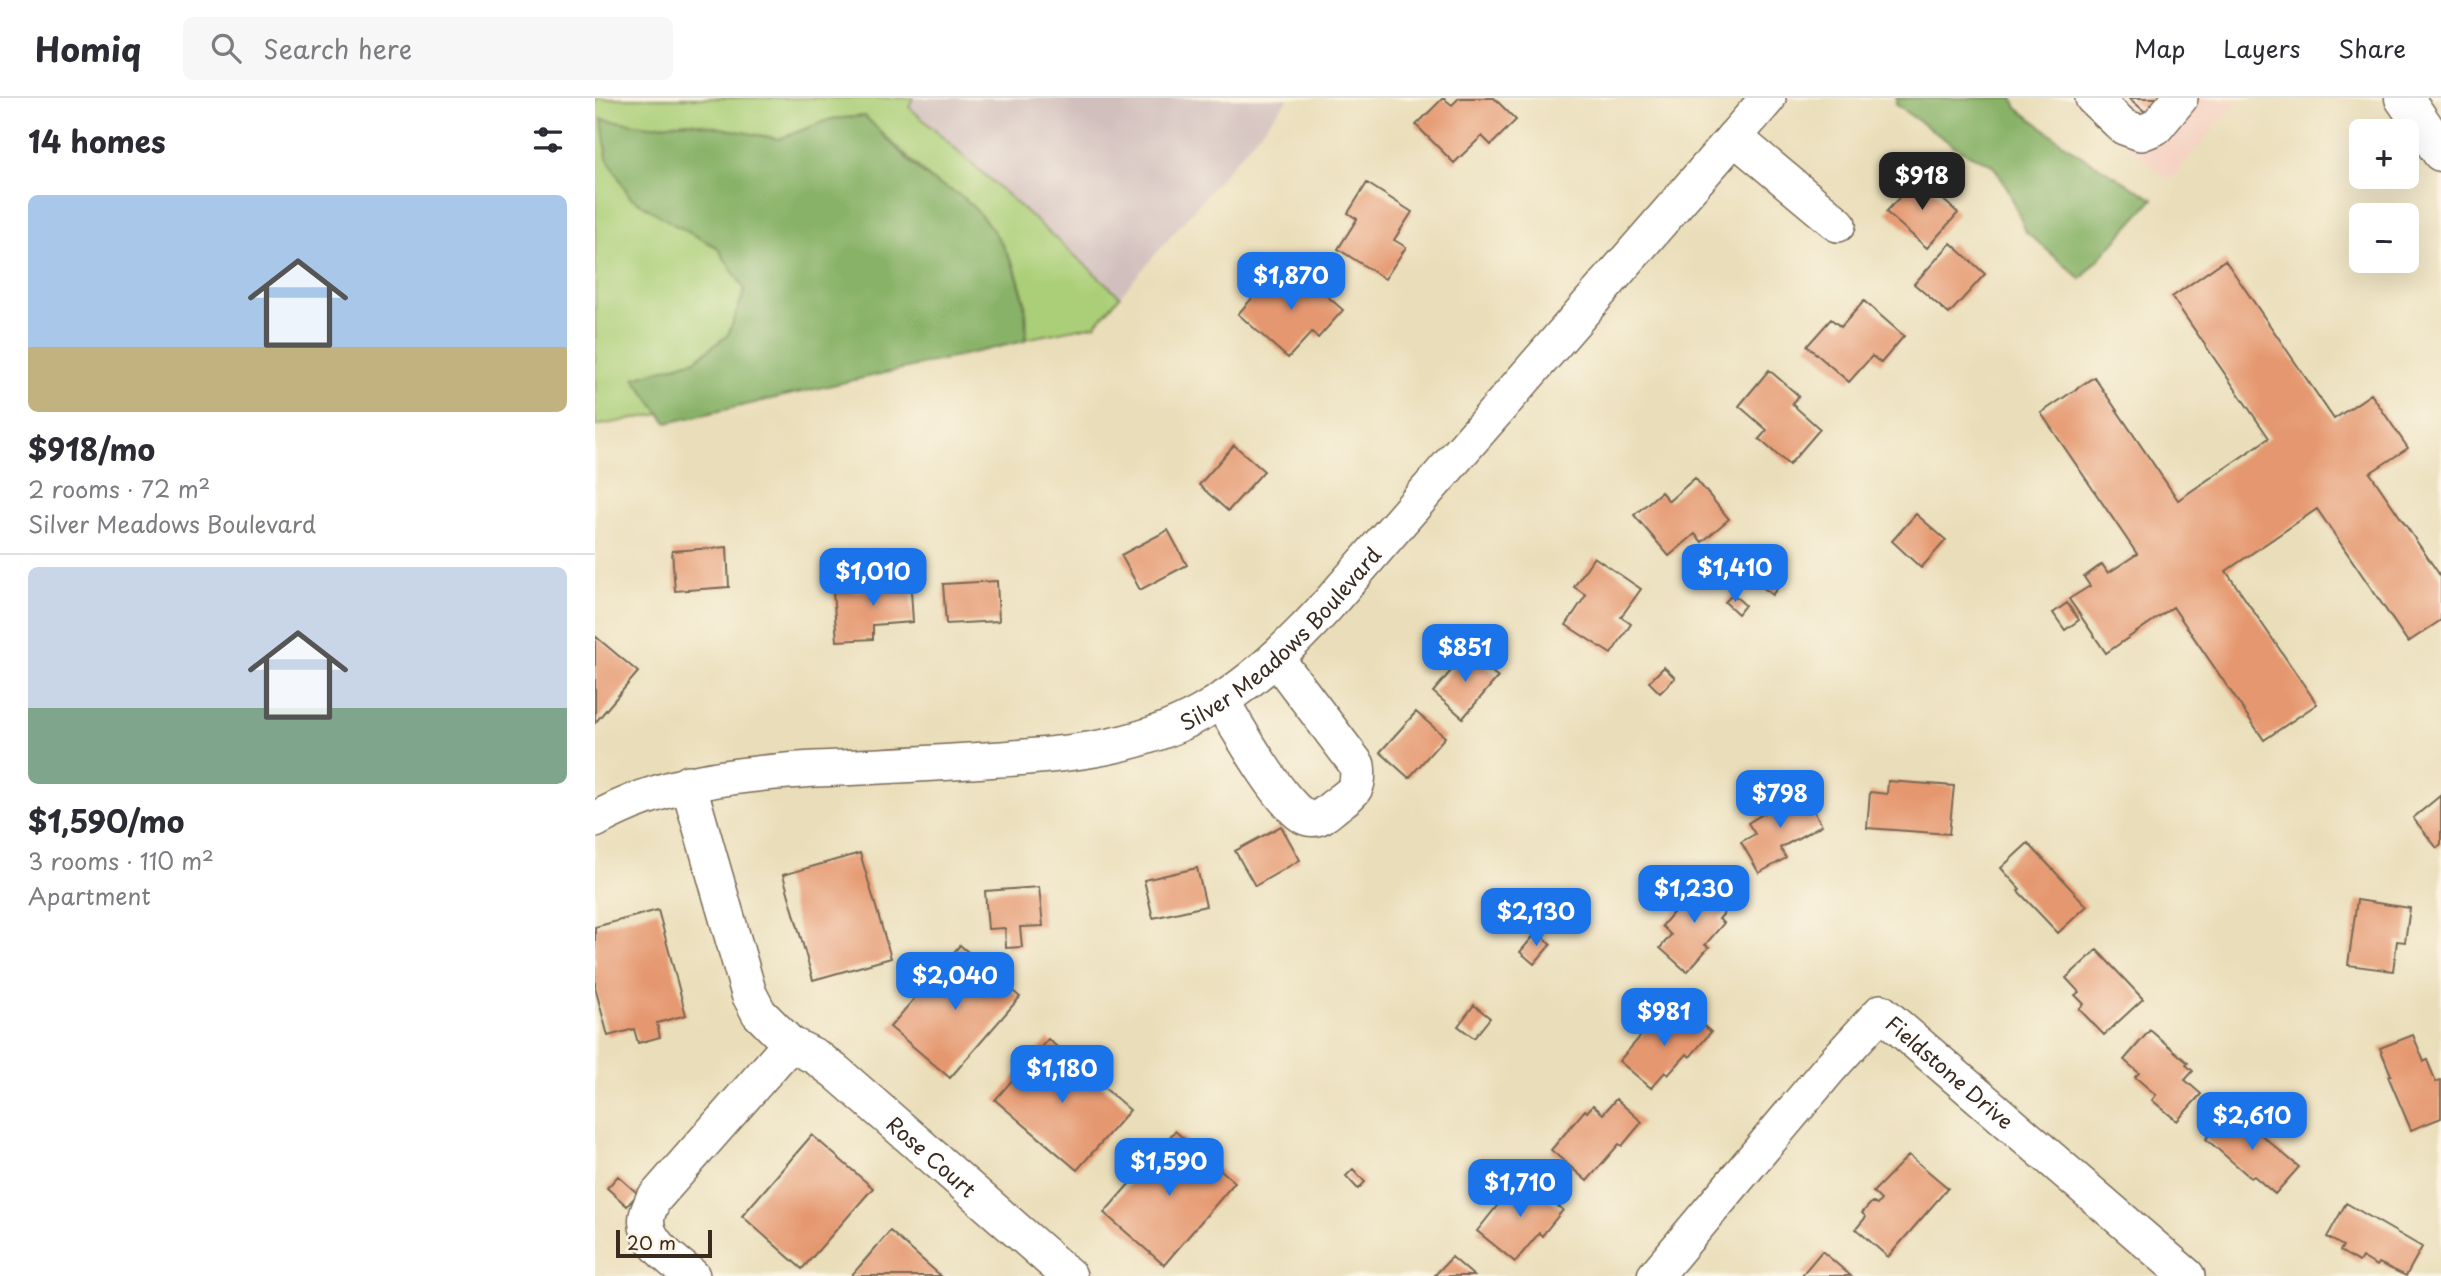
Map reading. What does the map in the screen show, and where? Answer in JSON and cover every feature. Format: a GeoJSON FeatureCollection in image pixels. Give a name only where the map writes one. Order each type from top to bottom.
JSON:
{"type":"FeatureCollection","features":[{"type":"Feature","properties":{"kind":"main road"},"geometry":{"type":"LineString","coordinates":[[2404,98],[2441,152]]}},
{"type":"Feature","properties":{"kind":"street","name":"Silver Meadows Boulevard"},"geometry":{"type":"LineString","coordinates":[[595,820],[651,795],[688,783],[736,775],[1027,757],[1078,752],[1127,743],[1165,731],[1221,700],[1276,658],[1326,607],[1768,98]]}},
{"type":"Feature","properties":{"kind":"street"},"geometry":{"type":"LineString","coordinates":[[2093,98],[2124,127],[2141,133],[2155,127],[2180,98]]}},
{"type":"Feature","properties":{"kind":"street"},"geometry":{"type":"LineString","coordinates":[[1734,137],[1838,224]]}},
{"type":"Feature","properties":{"kind":"street"},"geometry":{"type":"LineString","coordinates":[[1221,700],[1267,774],[1294,810],[1306,818],[1319,818],[1355,791],[1357,765],[1276,658]]}},
{"type":"Feature","properties":{"kind":"street","name":"Rose Court"},"geometry":{"type":"LineString","coordinates":[[688,783],[749,994],[759,1013],[790,1044],[836,1072],[1069,1276]]}},
{"type":"Feature","properties":{"kind":"street","name":"Fieldstone Drive"},"geometry":{"type":"LineString","coordinates":[[1655,1276],[1828,1070],[1881,1012],[2187,1276]]}},
{"type":"Feature","properties":{"kind":"street"},"geometry":{"type":"LineString","coordinates":[[692,1276],[664,1252],[649,1233],[646,1218],[653,1200],[790,1044]]}},
{"type":"Feature","properties":{"kind":"shaded area"},"geometry":{"type":"Polygon","coordinates":[[[595,98],[1289,98],[1095,325],[595,426],[595,98]]]}},
{"type":"Feature","properties":{"kind":"shaded area"},"geometry":{"type":"Polygon","coordinates":[[[2068,98],[2241,98],[2169,181],[2068,98]]]}},
{"type":"Feature","properties":{"kind":"green space"},"geometry":{"type":"Polygon","coordinates":[[[595,98],[913,98],[909,107],[1120,296],[1095,325],[1025,339],[1025,301],[1014,264],[961,196],[933,181],[864,116],[831,119],[779,139],[689,122],[649,126],[602,119],[673,224],[717,247],[745,290],[728,335],[695,360],[634,378],[660,414],[595,426],[595,98]]]}},
{"type":"Feature","properties":{"kind":"green space"},"geometry":{"type":"Polygon","coordinates":[[[1896,98],[2013,98],[2017,108],[2075,152],[2153,199],[2081,279],[2026,232],[2008,189],[1993,165],[1960,150],[1896,105],[1896,98]]]}},
{"type":"Feature","properties":{"kind":"green space"},"geometry":{"type":"Polygon","coordinates":[[[865,116],[931,180],[964,198],[991,228],[1012,263],[1019,281],[1026,321],[1025,341],[667,423],[634,378],[695,360],[728,335],[745,290],[717,247],[630,197],[607,158],[602,119],[649,126],[689,122],[779,139],[831,119],[865,116]]]}},
{"type":"Feature","properties":{"kind":"building"},"geometry":{"type":"Polygon","coordinates":[[[1443,98],[1452,105],[1459,98],[1494,98],[1516,120],[1491,145],[1482,136],[1454,163],[1416,125],[1443,98]]]}},
{"type":"Feature","properties":{"kind":"building"},"geometry":{"type":"Polygon","coordinates":[[[2129,98],[2165,98],[2150,116],[2129,98]]]}},
{"type":"Feature","properties":{"kind":"building"},"geometry":{"type":"Polygon","coordinates":[[[1918,177],[1958,213],[1927,248],[1886,212],[1918,177]]]}},
{"type":"Feature","properties":{"kind":"building"},"geometry":{"type":"Polygon","coordinates":[[[1367,183],[1412,212],[1394,240],[1406,247],[1385,279],[1338,249],[1357,219],[1348,213],[1367,183]]]}},
{"type":"Feature","properties":{"kind":"building"},"geometry":{"type":"Polygon","coordinates":[[[1951,243],[1985,274],[1949,314],[1914,284],[1951,243]]]}},
{"type":"Feature","properties":{"kind":"building"},"geometry":{"type":"Polygon","coordinates":[[[2225,260],[2334,419],[2371,394],[2408,448],[2370,473],[2441,577],[2441,620],[2408,642],[2317,509],[2226,571],[2317,704],[2264,740],[2173,607],[2106,653],[2069,599],[2090,586],[2084,577],[2102,564],[2108,573],[2137,554],[2041,413],[2094,377],[2178,500],[2269,438],[2172,297],[2225,260]]]}},
{"type":"Feature","properties":{"kind":"building"},"geometry":{"type":"Polygon","coordinates":[[[1294,267],[1343,310],[1318,338],[1312,332],[1288,358],[1238,314],[1263,286],[1271,293],[1294,267]]]}},
{"type":"Feature","properties":{"kind":"building"},"geometry":{"type":"Polygon","coordinates":[[[1864,301],[1904,336],[1881,363],[1872,356],[1849,382],[1807,346],[1831,319],[1841,327],[1864,301]]]}},
{"type":"Feature","properties":{"kind":"building"},"geometry":{"type":"Polygon","coordinates":[[[1769,370],[1799,396],[1792,404],[1820,429],[1789,465],[1759,439],[1767,430],[1739,406],[1769,370]]]}},
{"type":"Feature","properties":{"kind":"building"},"geometry":{"type":"Polygon","coordinates":[[[1234,445],[1264,471],[1228,511],[1199,485],[1234,445]]]}},
{"type":"Feature","properties":{"kind":"building"},"geometry":{"type":"Polygon","coordinates":[[[1695,478],[1729,519],[1702,542],[1695,534],[1669,556],[1634,515],[1661,492],[1669,501],[1695,478]]]}},
{"type":"Feature","properties":{"kind":"building"},"geometry":{"type":"Polygon","coordinates":[[[1916,514],[1946,540],[1921,568],[1892,541],[1916,514]]]}},
{"type":"Feature","properties":{"kind":"building"},"geometry":{"type":"Polygon","coordinates":[[[1168,530],[1187,565],[1140,590],[1121,555],[1168,530]]]}},
{"type":"Feature","properties":{"kind":"building"},"geometry":{"type":"Polygon","coordinates":[[[727,547],[729,587],[675,591],[672,551],[727,547]]]}},
{"type":"Feature","properties":{"kind":"building"},"geometry":{"type":"Polygon","coordinates":[[[1594,557],[1641,589],[1621,617],[1631,624],[1611,654],[1566,625],[1586,595],[1574,587],[1594,557]]]}},
{"type":"Feature","properties":{"kind":"building"},"geometry":{"type":"Polygon","coordinates":[[[1768,572],[1781,584],[1772,595],[1758,583],[1768,572]]]}},
{"type":"Feature","properties":{"kind":"building"},"geometry":{"type":"Polygon","coordinates":[[[910,575],[913,622],[873,625],[873,639],[837,641],[833,592],[873,590],[872,577],[910,575]]]}},
{"type":"Feature","properties":{"kind":"building"},"geometry":{"type":"Polygon","coordinates":[[[997,581],[999,621],[946,624],[943,584],[997,581]]]}},
{"type":"Feature","properties":{"kind":"building"},"geometry":{"type":"Polygon","coordinates":[[[1733,594],[1745,605],[1738,614],[1725,602],[1733,594]]]}},
{"type":"Feature","properties":{"kind":"building"},"geometry":{"type":"Polygon","coordinates":[[[2067,603],[2079,620],[2065,630],[2053,613],[2067,603]]]}},
{"type":"Feature","properties":{"kind":"building"},"geometry":{"type":"Polygon","coordinates":[[[595,636],[638,672],[595,723],[595,636]]]}},
{"type":"Feature","properties":{"kind":"building"},"geometry":{"type":"Polygon","coordinates":[[[1468,651],[1498,677],[1463,718],[1433,692],[1468,651]]]}},
{"type":"Feature","properties":{"kind":"building"},"geometry":{"type":"Polygon","coordinates":[[[1664,667],[1675,678],[1660,693],[1649,682],[1664,667]]]}},
{"type":"Feature","properties":{"kind":"building"},"geometry":{"type":"Polygon","coordinates":[[[1416,712],[1445,737],[1409,778],[1380,752],[1416,712]]]}},
{"type":"Feature","properties":{"kind":"building"},"geometry":{"type":"Polygon","coordinates":[[[1888,781],[1954,786],[1949,834],[1867,828],[1870,792],[1887,794],[1888,781]]]}},
{"type":"Feature","properties":{"kind":"building"},"geometry":{"type":"Polygon","coordinates":[[[1802,790],[1822,825],[1780,848],[1786,858],[1759,873],[1741,842],[1755,834],[1748,823],[1802,790]]]}},
{"type":"Feature","properties":{"kind":"building"},"geometry":{"type":"Polygon","coordinates":[[[2441,795],[2441,845],[2437,848],[2413,818],[2441,795]]]}},
{"type":"Feature","properties":{"kind":"building"},"geometry":{"type":"Polygon","coordinates":[[[1281,826],[1300,860],[1255,886],[1235,851],[1281,826]]]}},
{"type":"Feature","properties":{"kind":"building"},"geometry":{"type":"Polygon","coordinates":[[[2028,843],[2087,906],[2058,933],[2018,891],[2020,889],[2001,868],[2028,843]]]}},
{"type":"Feature","properties":{"kind":"building"},"geometry":{"type":"Polygon","coordinates":[[[860,853],[891,958],[813,980],[783,875],[860,853]]]}},
{"type":"Feature","properties":{"kind":"building"},"geometry":{"type":"Polygon","coordinates":[[[1197,868],[1206,906],[1153,918],[1144,880],[1197,868]]]}},
{"type":"Feature","properties":{"kind":"building"},"geometry":{"type":"Polygon","coordinates":[[[1702,878],[1732,904],[1719,919],[1724,923],[1705,945],[1709,947],[1687,972],[1660,948],[1671,935],[1662,926],[1702,878]]]}},
{"type":"Feature","properties":{"kind":"building"},"geometry":{"type":"Polygon","coordinates":[[[1039,887],[1043,926],[1020,927],[1022,947],[1006,948],[1005,928],[988,929],[985,891],[1039,887]]]}},
{"type":"Feature","properties":{"kind":"building"},"geometry":{"type":"Polygon","coordinates":[[[2357,900],[2410,908],[2405,942],[2397,941],[2393,971],[2348,965],[2357,900]]]}},
{"type":"Feature","properties":{"kind":"building"},"geometry":{"type":"Polygon","coordinates":[[[658,910],[686,1015],[657,1023],[660,1037],[638,1043],[634,1029],[608,1036],[595,987],[595,927],[658,910]]]}},
{"type":"Feature","properties":{"kind":"building"},"geometry":{"type":"Polygon","coordinates":[[[1537,932],[1551,944],[1534,964],[1520,952],[1537,932]]]}},
{"type":"Feature","properties":{"kind":"building"},"geometry":{"type":"Polygon","coordinates":[[[960,945],[1020,997],[950,1078],[890,1027],[960,945]]]}},
{"type":"Feature","properties":{"kind":"building"},"geometry":{"type":"Polygon","coordinates":[[[2097,950],[2143,999],[2104,1035],[2079,1009],[2084,1004],[2075,995],[2079,992],[2066,978],[2097,950]]]}},
{"type":"Feature","properties":{"kind":"building"},"geometry":{"type":"Polygon","coordinates":[[[1474,1005],[1490,1018],[1474,1038],[1458,1026],[1474,1005]]]}},
{"type":"Feature","properties":{"kind":"building"},"geometry":{"type":"Polygon","coordinates":[[[1685,1009],[1711,1032],[1690,1057],[1687,1054],[1668,1075],[1665,1072],[1651,1088],[1619,1061],[1654,1021],[1666,1030],[1685,1009]]]}},
{"type":"Feature","properties":{"kind":"building"},"geometry":{"type":"Polygon","coordinates":[[[2150,1030],[2188,1063],[2186,1065],[2193,1071],[2185,1080],[2201,1094],[2177,1121],[2152,1100],[2156,1095],[2135,1077],[2139,1073],[2124,1060],[2150,1030]]]}},
{"type":"Feature","properties":{"kind":"building"},"geometry":{"type":"Polygon","coordinates":[[[2413,1035],[2424,1062],[2427,1060],[2436,1082],[2441,1082],[2441,1118],[2411,1130],[2388,1076],[2391,1075],[2380,1048],[2413,1035]]]}},
{"type":"Feature","properties":{"kind":"building"},"geometry":{"type":"Polygon","coordinates":[[[1048,1039],[1130,1110],[1077,1170],[995,1100],[1048,1039]]]}},
{"type":"Feature","properties":{"kind":"building"},"geometry":{"type":"Polygon","coordinates":[[[1616,1099],[1642,1122],[1587,1181],[1551,1150],[1585,1110],[1587,1112],[1593,1105],[1603,1114],[1616,1099]]]}},
{"type":"Feature","properties":{"kind":"building"},"geometry":{"type":"Polygon","coordinates":[[[2231,1109],[2299,1167],[2275,1194],[2254,1176],[2251,1178],[2206,1139],[2231,1109]]]}},
{"type":"Feature","properties":{"kind":"building"},"geometry":{"type":"Polygon","coordinates":[[[1175,1131],[1235,1182],[1164,1265],[1104,1213],[1175,1131]]]}},
{"type":"Feature","properties":{"kind":"building"},"geometry":{"type":"Polygon","coordinates":[[[812,1135],[873,1188],[802,1269],[742,1216],[812,1135]]]}},
{"type":"Feature","properties":{"kind":"building"},"geometry":{"type":"Polygon","coordinates":[[[1909,1155],[1948,1188],[1888,1257],[1856,1229],[1866,1217],[1862,1213],[1872,1202],[1877,1205],[1881,1200],[1873,1192],[1909,1155]]]}},
{"type":"Feature","properties":{"kind":"building"},"geometry":{"type":"Polygon","coordinates":[[[1353,1169],[1365,1182],[1358,1189],[1346,1176],[1353,1169]]]}},
{"type":"Feature","properties":{"kind":"building"},"geometry":{"type":"Polygon","coordinates":[[[618,1176],[638,1194],[627,1206],[607,1188],[618,1176]]]}},
{"type":"Feature","properties":{"kind":"building"},"geometry":{"type":"Polygon","coordinates":[[[1521,1176],[1563,1210],[1542,1236],[1539,1233],[1515,1262],[1477,1231],[1521,1176]]]}},
{"type":"Feature","properties":{"kind":"building"},"geometry":{"type":"Polygon","coordinates":[[[2346,1203],[2422,1247],[2406,1276],[2379,1263],[2377,1266],[2362,1257],[2359,1262],[2340,1251],[2343,1246],[2327,1237],[2346,1203]]]}},
{"type":"Feature","properties":{"kind":"building"},"geometry":{"type":"Polygon","coordinates":[[[890,1231],[941,1276],[851,1276],[890,1231]]]}},
{"type":"Feature","properties":{"kind":"building"},"geometry":{"type":"Polygon","coordinates":[[[1822,1251],[1851,1276],[1801,1276],[1822,1251]]]}},
{"type":"Feature","properties":{"kind":"building"},"geometry":{"type":"Polygon","coordinates":[[[1452,1257],[1474,1276],[1434,1276],[1452,1257]]]}}]}
